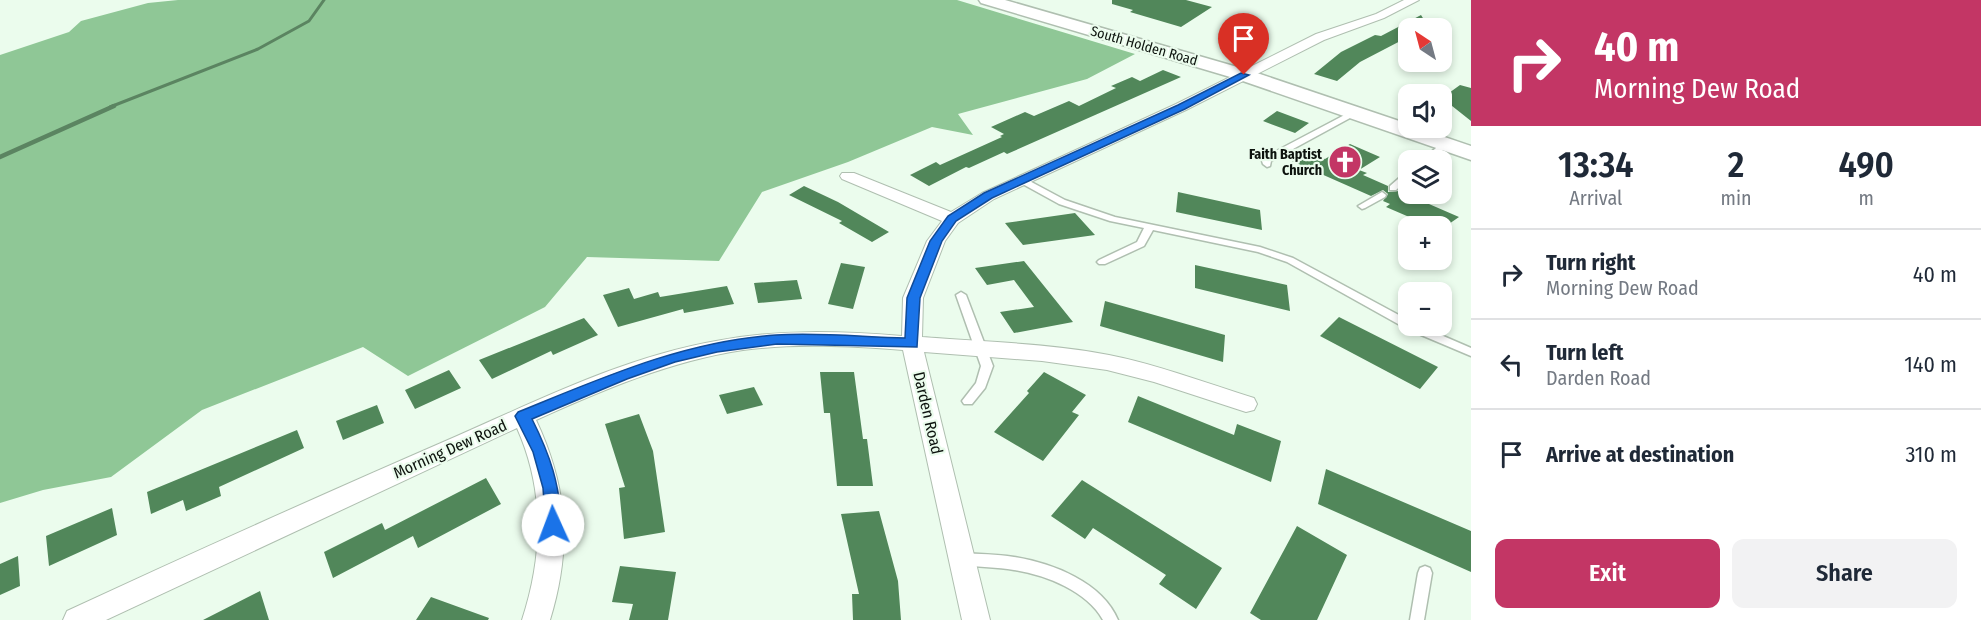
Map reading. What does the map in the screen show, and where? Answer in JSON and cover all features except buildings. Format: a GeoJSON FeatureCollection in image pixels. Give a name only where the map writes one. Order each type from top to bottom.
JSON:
{"type":"FeatureCollection","features":[{"type":"Feature","properties":{"kind":"main road","name":"South Holden Road"},"geometry":{"type":"LineString","coordinates":[[987,0],[1253,71],[1357,112],[1398,123]]}},
{"type":"Feature","properties":{"kind":"main road","name":"South Holden Road"},"geometry":{"type":"LineString","coordinates":[[1023,0],[1398,113]]}},
{"type":"Feature","properties":{"kind":"main road","name":"South Holden Road"},"geometry":{"type":"LineString","coordinates":[[1452,137],[1471,138]]}},
{"type":"Feature","properties":{"kind":"main road","name":"South Holden Road"},"geometry":{"type":"LineString","coordinates":[[1446,138],[1471,153]]}},
{"type":"Feature","properties":{"kind":"street","name":"Darden Road"},"geometry":{"type":"LineString","coordinates":[[976,620],[912,344],[914,298],[936,241],[952,219],[988,195],[1182,107],[1320,37],[1380,16],[1413,0]]}},
{"type":"Feature","properties":{"kind":"street"},"geometry":{"type":"LineString","coordinates":[[848,176],[952,219]]}},
{"type":"Feature","properties":{"kind":"street","name":"Morning Dew Road"},"geometry":{"type":"LineString","coordinates":[[77,620],[330,502],[523,416],[672,357],[717,347],[777,339],[912,344],[1066,355],[1129,367],[1246,404]]}},
{"type":"Feature","properties":{"kind":"street"},"geometry":{"type":"LineString","coordinates":[[523,416],[541,452],[551,488],[553,543],[536,620]]}},
{"type":"Feature","properties":{"kind":"lane"},"geometry":{"type":"LineString","coordinates":[[1268,164],[1266,161],[1268,159],[1357,112]]}},
{"type":"Feature","properties":{"kind":"lane"},"geometry":{"type":"LineString","coordinates":[[1022,180],[1062,202],[1113,219],[1260,250],[1290,260],[1398,318]]}},
{"type":"Feature","properties":{"kind":"lane"},"geometry":{"type":"LineString","coordinates":[[1393,188],[1398,184]]}},
{"type":"Feature","properties":{"kind":"lane"},"geometry":{"type":"LineString","coordinates":[[1362,206],[1382,195]]}},
{"type":"Feature","properties":{"kind":"lane"},"geometry":{"type":"LineString","coordinates":[[1102,262],[1141,244],[1149,228]]}},
{"type":"Feature","properties":{"kind":"lane"},"geometry":{"type":"LineString","coordinates":[[960,295],[987,366],[981,385],[968,401]]}},
{"type":"Feature","properties":{"kind":"lane"},"geometry":{"type":"LineString","coordinates":[[1435,336],[1471,352]]}},
{"type":"Feature","properties":{"kind":"lane"},"geometry":{"type":"LineString","coordinates":[[962,559],[1026,565],[1070,582],[1106,608],[1111,620]]}},
{"type":"Feature","properties":{"kind":"lane"},"geometry":{"type":"LineString","coordinates":[[1417,620],[1425,573]]}},
{"type":"Feature","properties":{"kind":"green space"},"geometry":{"type":"Polygon","coordinates":[[[178,0],[957,0],[1135,54],[1087,79],[958,114],[973,135],[932,127],[848,162],[762,192],[719,261],[587,257],[545,307],[408,376],[363,347],[202,410],[111,477],[43,490],[0,503],[0,55],[69,32],[81,21],[148,3],[178,0]]]}},
{"type":"Feature","properties":{"kind":"waterway"},"geometry":{"type":"LineString","coordinates":[[110,107],[258,49],[309,21],[324,0]]}},
{"type":"Feature","properties":{"kind":"waterway"},"geometry":{"type":"LineString","coordinates":[[0,157],[114,106]]}},
{"type":"Feature","properties":{"kind":"place","name":"Faith Baptist Church"},"geometry":{"type":"Point","coordinates":[1345,162]}},
{"type":"Feature","properties":{"kind":"route"},"geometry":{"type":"LineString","coordinates":[[553,525],[551,488],[541,452],[523,416],[672,357],[717,347],[777,339],[912,344],[914,298],[936,241],[952,219],[988,195],[1182,107],[1244,75]]}}]}
